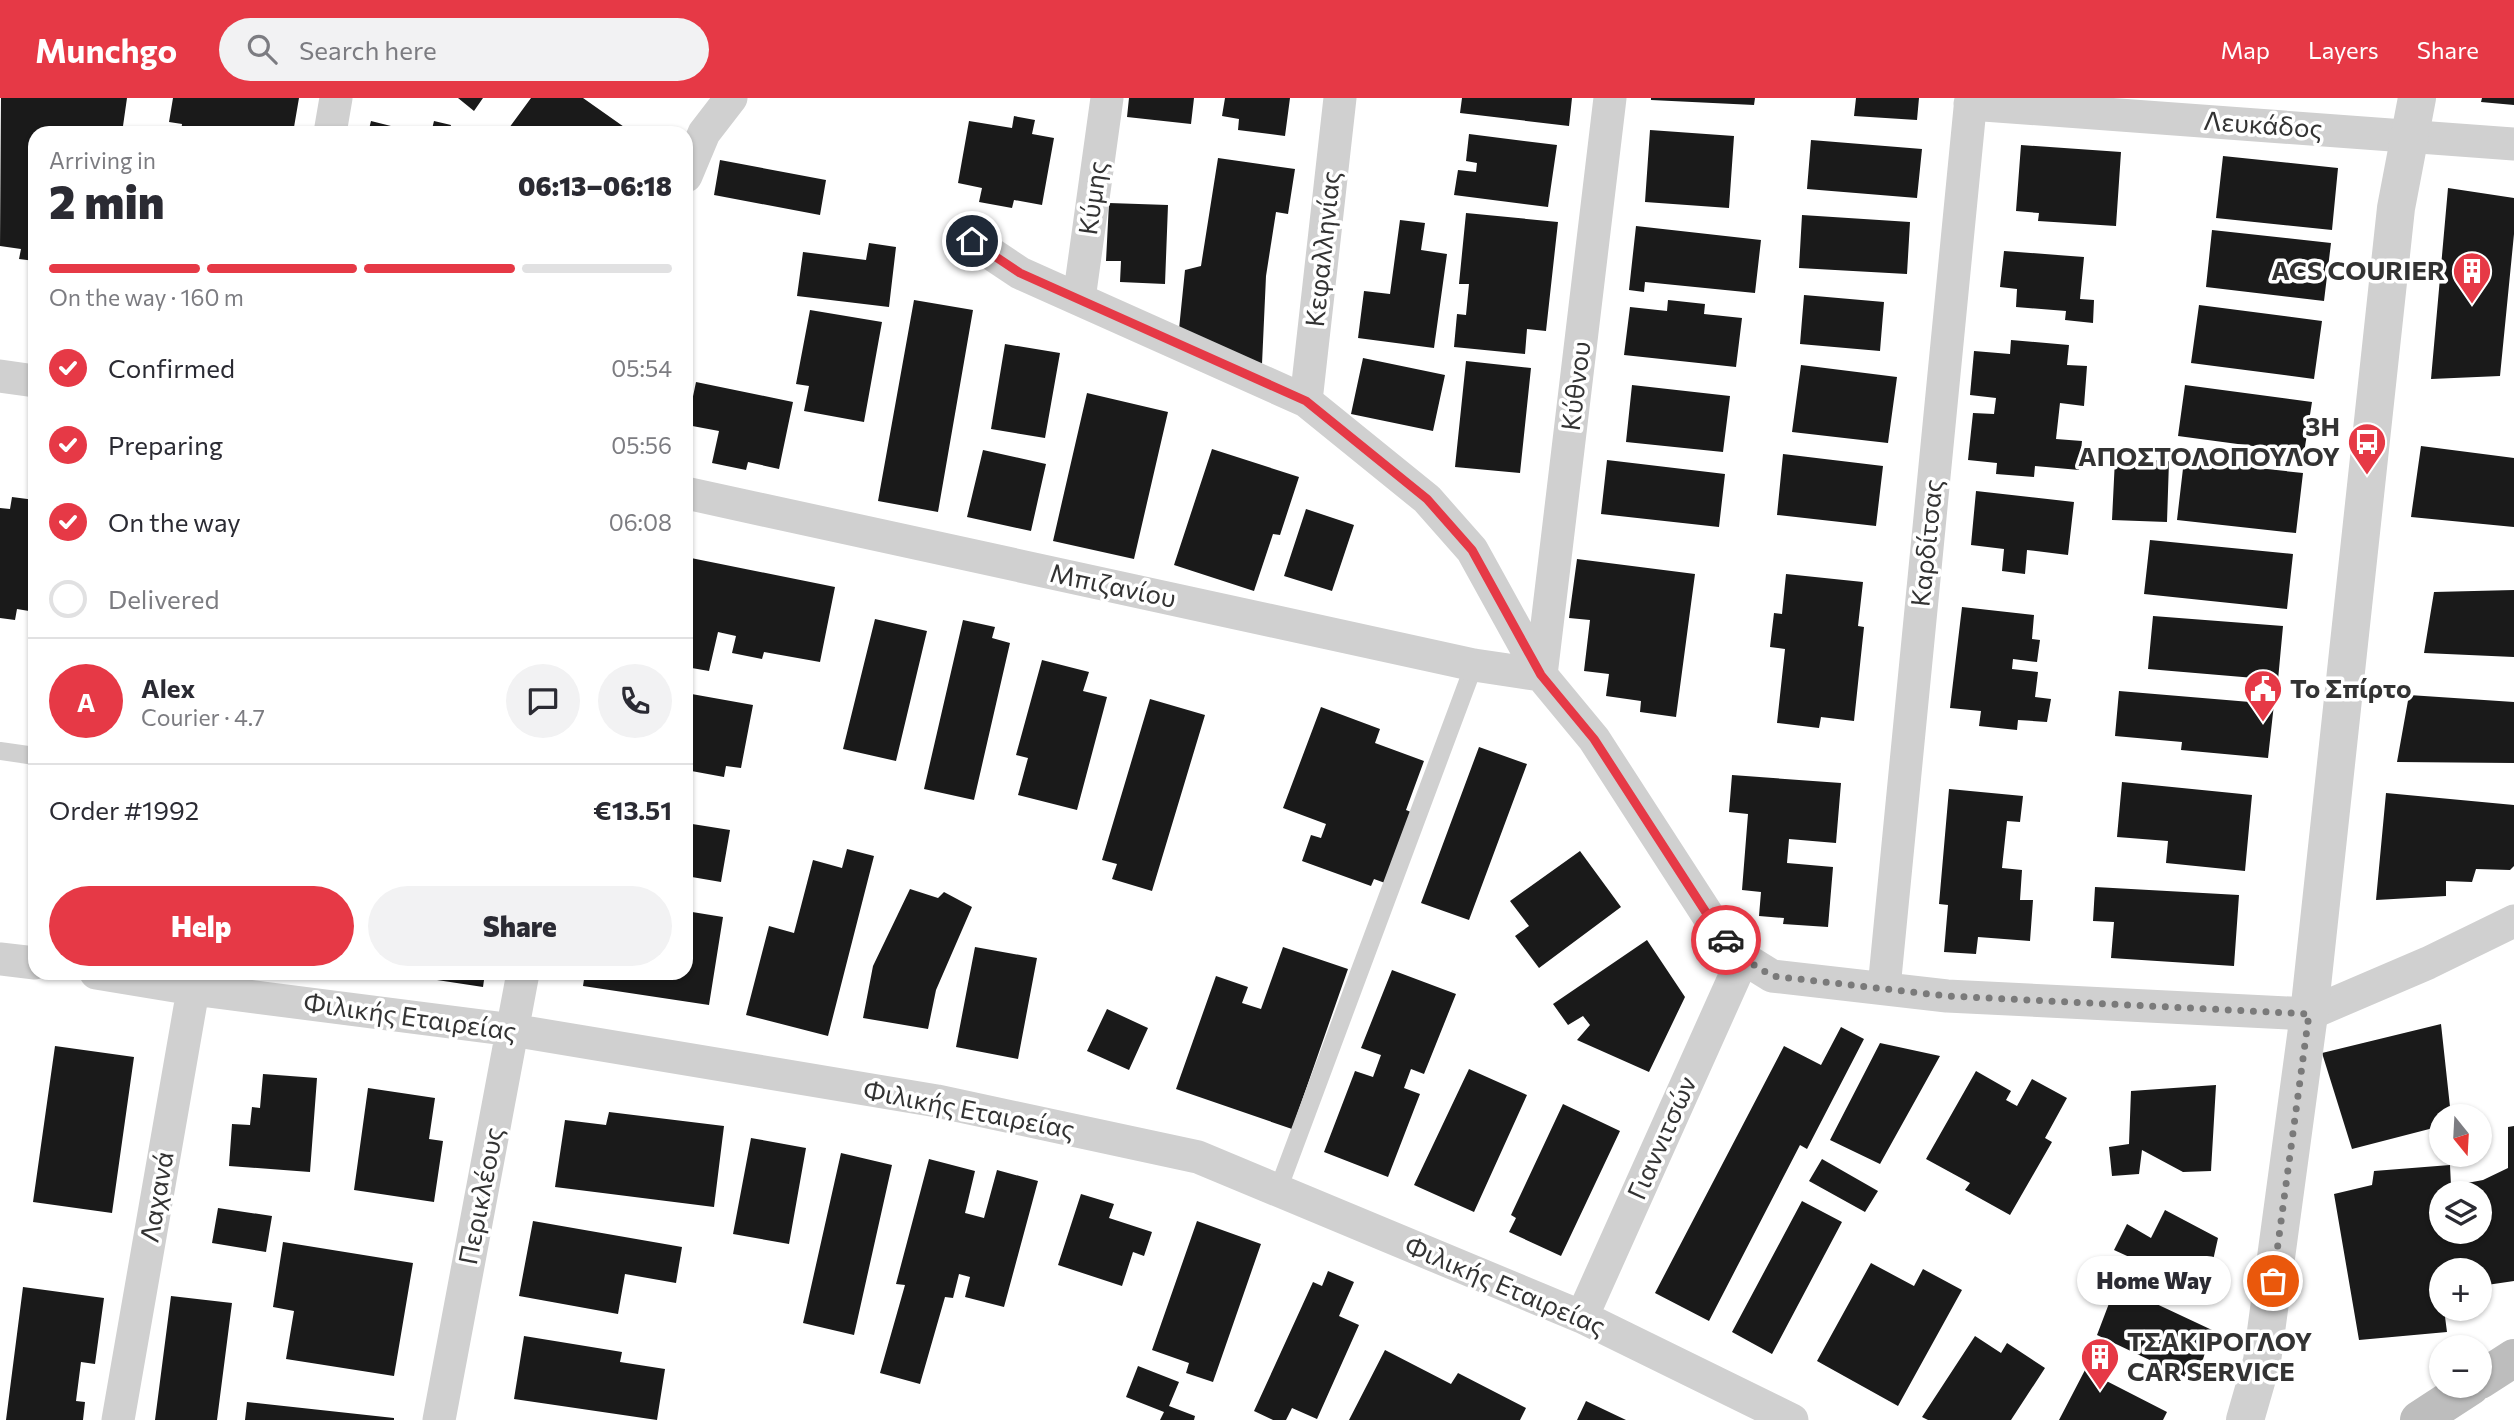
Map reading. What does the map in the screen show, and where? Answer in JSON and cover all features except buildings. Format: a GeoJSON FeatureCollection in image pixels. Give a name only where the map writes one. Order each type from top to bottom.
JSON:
{"type":"FeatureCollection","features":[{"type":"Feature","properties":{"kind":"main road"},"geometry":{"type":"LineString","coordinates":[[2492,1372],[2514,1358]]}},
{"type":"Feature","properties":{"kind":"main road"},"geometry":{"type":"LineString","coordinates":[[2418,1420],[2452,1398]]}},
{"type":"Feature","properties":{"kind":"street"},"geometry":{"type":"LineString","coordinates":[[331,126],[336,98]]}},
{"type":"Feature","properties":{"kind":"street","name":"Κύμης"},"geometry":{"type":"LineString","coordinates":[[1079,299],[1107,98]]}},
{"type":"Feature","properties":{"kind":"street","name":"Κεφαλληνίας"},"geometry":{"type":"LineString","coordinates":[[1306,401],[1340,98]]}},
{"type":"Feature","properties":{"kind":"street","name":"Κύθνου"},"geometry":{"type":"LineString","coordinates":[[1541,675],[1610,98]]}},
{"type":"Feature","properties":{"kind":"street"},"geometry":{"type":"LineString","coordinates":[[2245,1420],[2262,1361],[2309,1014],[2396,208],[2417,98]]}},
{"type":"Feature","properties":{"kind":"street"},"geometry":{"type":"LineString","coordinates":[[693,159],[704,133],[726,99]]}},
{"type":"Feature","properties":{"kind":"street","name":"Λευκάδος"},"geometry":{"type":"LineString","coordinates":[[1970,101],[2514,144]]}},
{"type":"Feature","properties":{"kind":"street","name":"Καρδίτσας"},"geometry":{"type":"LineString","coordinates":[[1884,988],[1970,101]]}},
{"type":"Feature","properties":{"kind":"street"},"geometry":{"type":"LineString","coordinates":[[972,241],[1020,273],[1306,401],[1427,499],[1472,550],[1541,675],[1594,739],[1718,931],[1743,958],[1772,976],[1947,996],[2309,1014],[2428,963],[2514,921]]}},
{"type":"Feature","properties":{"kind":"street"},"geometry":{"type":"LineString","coordinates":[[0,376],[28,380]]}},
{"type":"Feature","properties":{"kind":"street","name":"Μπιζανίου"},"geometry":{"type":"LineString","coordinates":[[693,495],[1474,665],[1541,675]]}},
{"type":"Feature","properties":{"kind":"street","name":"Γιαννιτσών"},"geometry":{"type":"LineString","coordinates":[[1582,1317],[1743,958]]}},
{"type":"Feature","properties":{"kind":"street"},"geometry":{"type":"LineString","coordinates":[[0,959],[28,959]]}},
{"type":"Feature","properties":{"kind":"street","name":"Περικλέους"},"geometry":{"type":"LineString","coordinates":[[439,1420],[522,980]]}},
{"type":"Feature","properties":{"kind":"street","name":"Φιλικής Εταιρείας"},"geometry":{"type":"LineString","coordinates":[[194,981],[512,1030],[937,1101],[1198,1157],[1582,1317],[1792,1420]]}},
{"type":"Feature","properties":{"kind":"street","name":"Λαχανά"},"geometry":{"type":"LineString","coordinates":[[118,1420],[194,981]]}},
{"type":"Feature","properties":{"kind":"street"},"geometry":{"type":"LineString","coordinates":[[2262,1361],[2272,1420]]}},
{"type":"Feature","properties":{"kind":"lane"},"geometry":{"type":"LineString","coordinates":[[1278,1190],[1474,665]]}},
{"type":"Feature","properties":{"kind":"lane"},"geometry":{"type":"LineString","coordinates":[[0,751],[28,755]]}},
{"type":"Feature","properties":{"kind":"way so far"},"geometry":{"type":"LineString","coordinates":[[1726,940],[1743,958],[1772,976],[1947,996],[2309,1014],[2273,1281]]}},
{"type":"Feature","properties":{"kind":"place","name":"ACS COURIER"},"geometry":{"type":"Point","coordinates":[2472,305]}},
{"type":"Feature","properties":{"kind":"place","name":"3Η ΑΠΟΣΤΟΛΟΠΟΥΛΟΥ"},"geometry":{"type":"Point","coordinates":[2367,476]}},
{"type":"Feature","properties":{"kind":"place","name":"Το Σπίρτο"},"geometry":{"type":"Point","coordinates":[2263,723]}},
{"type":"Feature","properties":{"kind":"place","name":"Home Way"},"geometry":{"type":"Point","coordinates":[2273,1281]}},
{"type":"Feature","properties":{"kind":"place","name":"ΤΣΑΚΙΡΟΓΛΟΥ CAR SERVICE"},"geometry":{"type":"Point","coordinates":[2100,1391]}},
{"type":"Feature","properties":{"kind":"route"},"geometry":{"type":"LineString","coordinates":[[972,241],[1020,273],[1306,401],[1427,499],[1472,550],[1541,675],[1594,739],[1726,940]]}}]}
